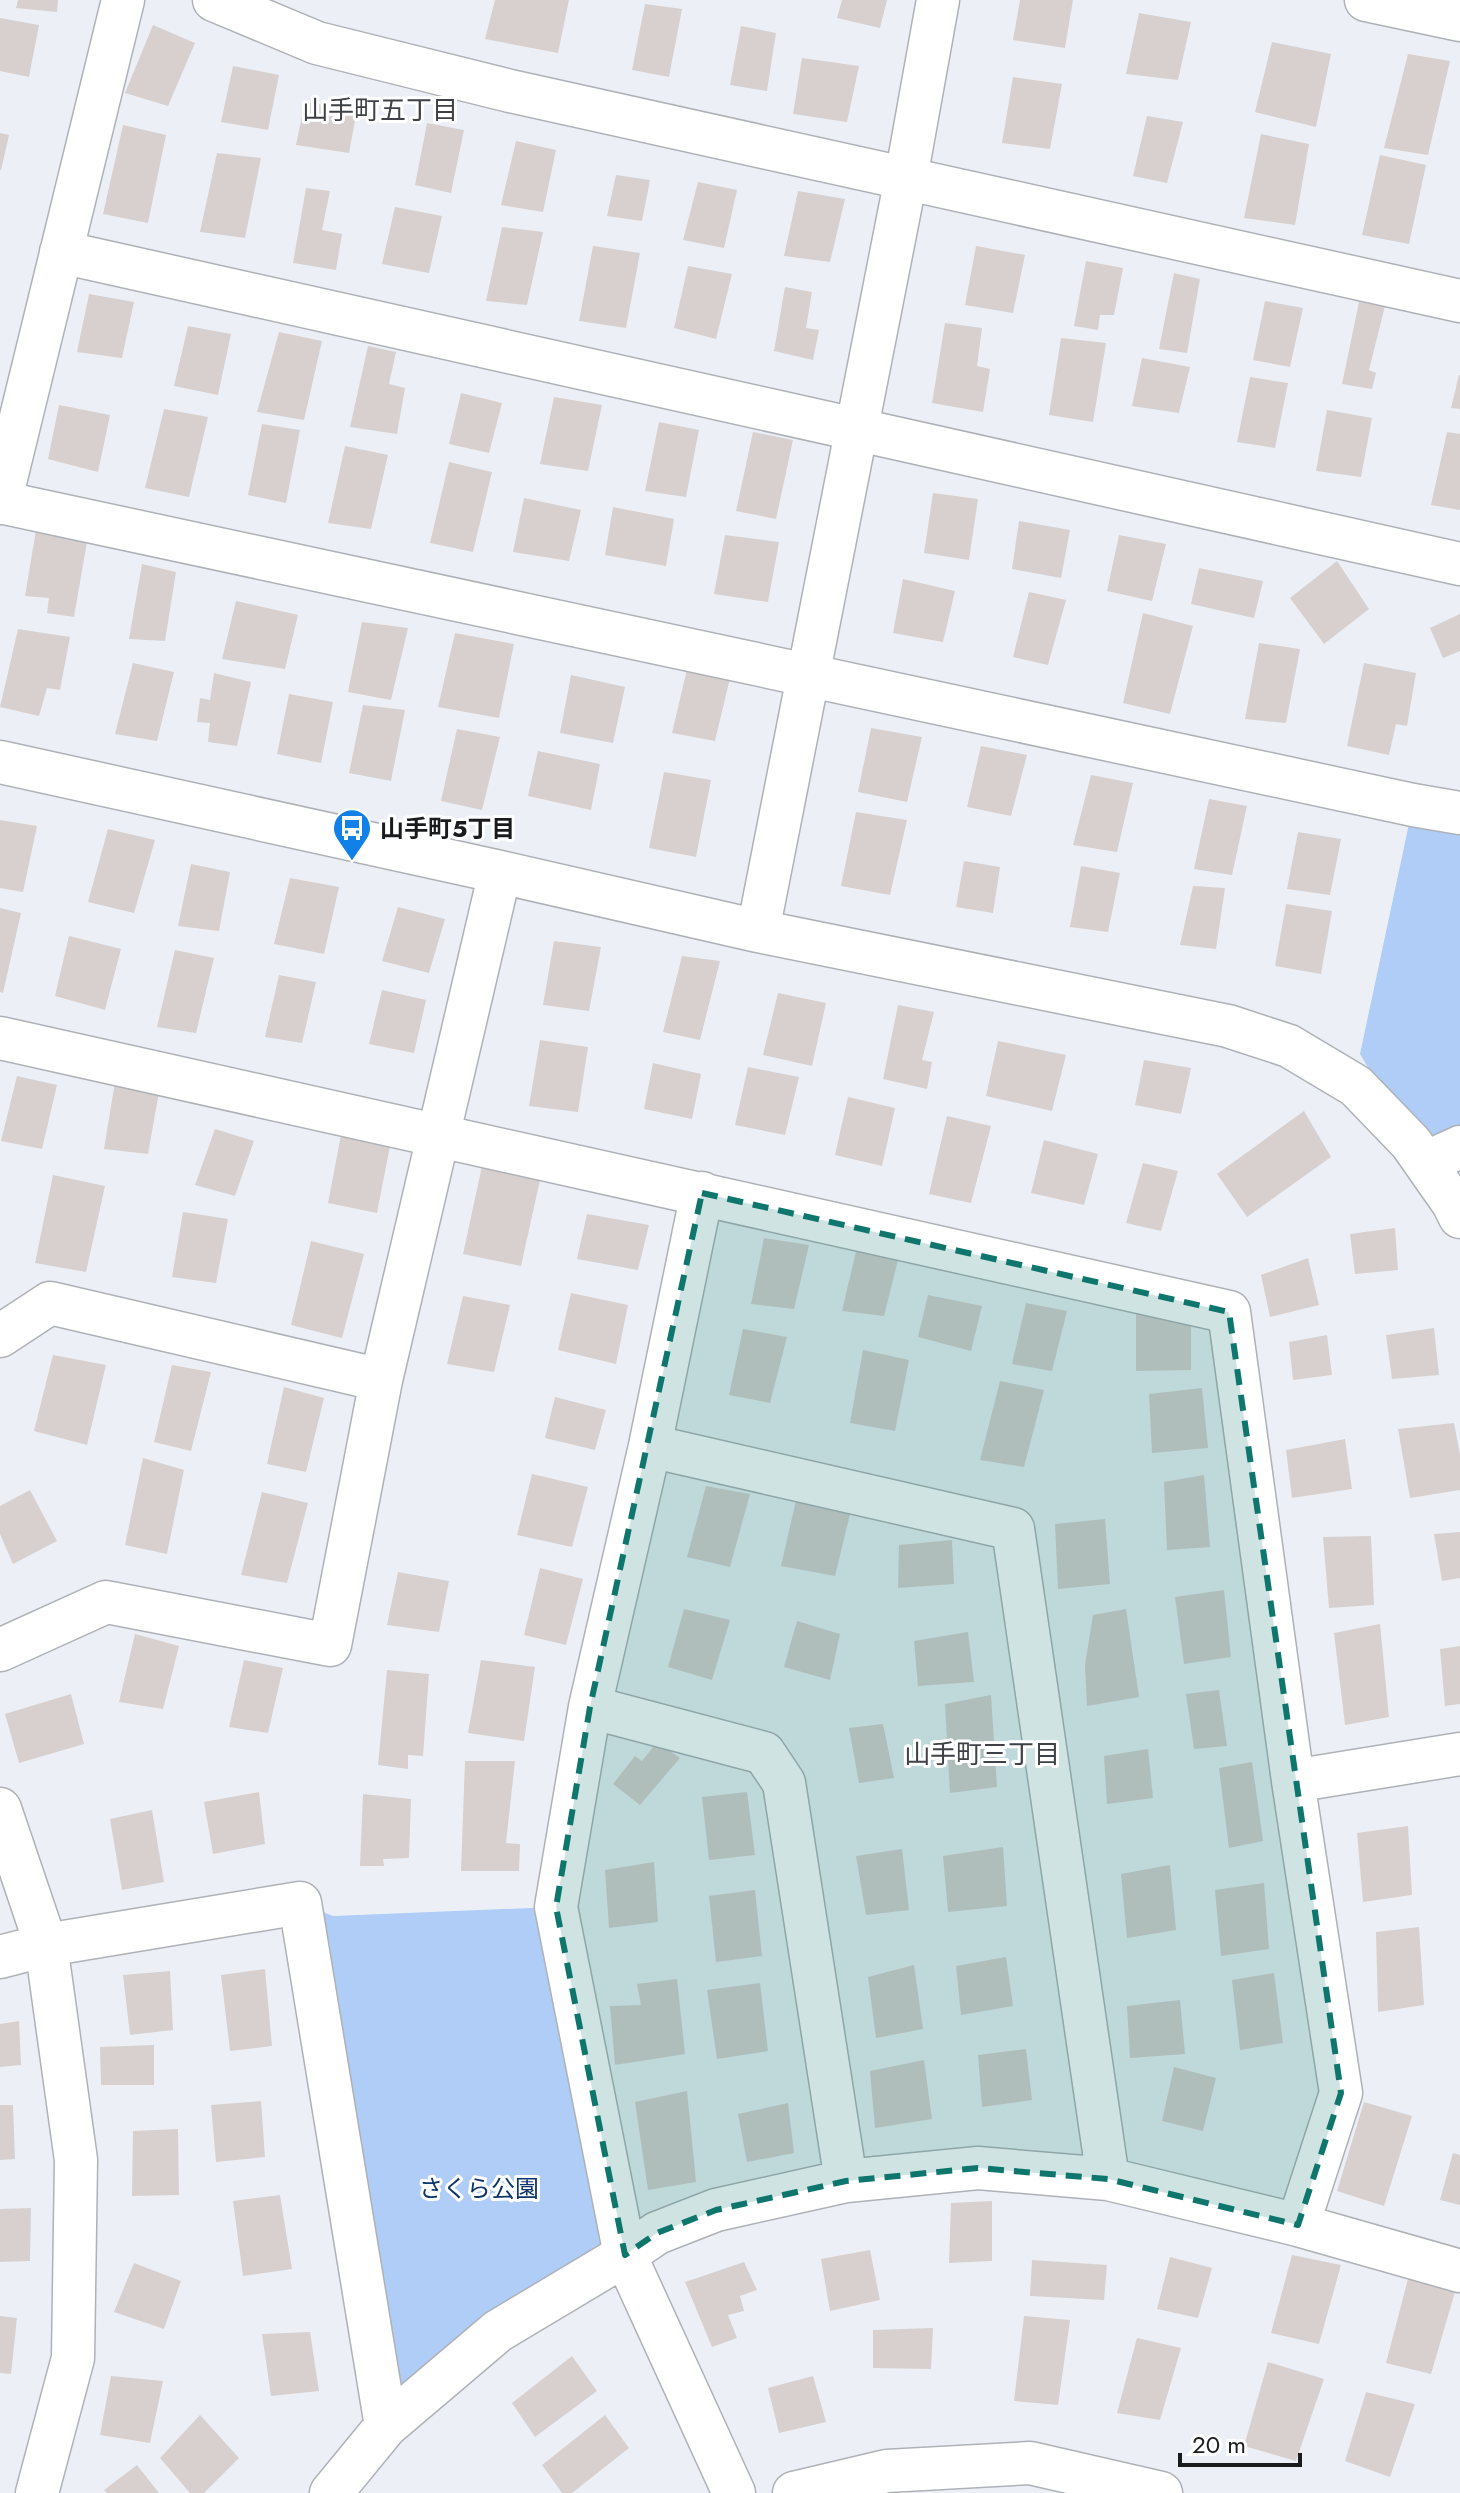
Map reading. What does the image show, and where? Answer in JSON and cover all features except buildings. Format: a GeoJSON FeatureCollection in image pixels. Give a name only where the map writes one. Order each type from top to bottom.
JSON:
{"type":"FeatureCollection","features":[{"type":"Feature","properties":{"kind":"street"},"geometry":{"type":"LineString","coordinates":[[123,0],[0,502],[1460,813]]}},
{"type":"Feature","properties":{"kind":"street"},"geometry":{"type":"LineString","coordinates":[[214,0],[317,43],[510,91],[1460,301]]}},
{"type":"Feature","properties":{"kind":"street"},"geometry":{"type":"LineString","coordinates":[[758,931],[938,0]]}},
{"type":"Feature","properties":{"kind":"street"},"geometry":{"type":"LineString","coordinates":[[1366,0],[1460,20]]}},
{"type":"Feature","properties":{"kind":"street"},"geometry":{"type":"LineString","coordinates":[[61,252],[1460,564]]}},
{"type":"Feature","properties":{"kind":"street"},"geometry":{"type":"LineString","coordinates":[[0,762],[758,931],[1228,1026],[1289,1046],[1356,1086],[1411,1143],[1443,1155],[1460,1217]]}},
{"type":"Feature","properties":{"kind":"street"},"geometry":{"type":"LineString","coordinates":[[0,1650],[106,1602],[330,1645],[381,1380],[500,872]]}},
{"type":"Feature","properties":{"kind":"street"},"geometry":{"type":"LineString","coordinates":[[0,1038],[1229,1312],[1293,1781],[1341,2093],[1298,2225]]}},
{"type":"Feature","properties":{"kind":"street"},"geometry":{"type":"LineString","coordinates":[[702,1193],[650,1446],[590,1707],[556,1907],[625,2255],[734,2493]]}},
{"type":"Feature","properties":{"kind":"street"},"geometry":{"type":"LineString","coordinates":[[0,1336],[50,1303],[381,1380]]}},
{"type":"Feature","properties":{"kind":"street"},"geometry":{"type":"LineString","coordinates":[[650,1446],[1013,1529],[1108,2179]]}},
{"type":"Feature","properties":{"kind":"street"},"geometry":{"type":"LineString","coordinates":[[590,1707],[764,1753],[784,1783],[846,2181]]}},
{"type":"Feature","properties":{"kind":"street"},"geometry":{"type":"LineString","coordinates":[[1293,1781],[1460,1754]]}},
{"type":"Feature","properties":{"kind":"street"},"geometry":{"type":"LineString","coordinates":[[0,1809],[46,1945],[76,2160],[73,2358],[37,2493]]}},
{"type":"Feature","properties":{"kind":"street"},"geometry":{"type":"LineString","coordinates":[[0,1957],[46,1945],[300,1903],[386,2426]]}},
{"type":"Feature","properties":{"kind":"street"},"geometry":{"type":"LineString","coordinates":[[331,2493],[386,2426],[498,2331],[657,2233],[716,2210],[846,2181],[978,2168],[1108,2179],[1298,2225],[1460,2271]]}},
{"type":"Feature","properties":{"kind":"street"},"geometry":{"type":"LineString","coordinates":[[794,2493],[887,2471],[1030,2463],[1161,2493]]}},
{"type":"Feature","properties":{"kind":"highlighted area"},"geometry":{"type":"Polygon","coordinates":[[[702,1193],[1229,1312],[1341,2093],[1298,2225],[1108,2179],[978,2168],[846,2181],[716,2210],[657,2233],[625,2255],[556,1907],[590,1707],[702,1193]]]}},
{"type":"Feature","properties":{"kind":"green space"},"geometry":{"type":"Polygon","coordinates":[[[1413,805],[1460,813],[1460,1147],[1425,1163],[1360,1054],[1413,805]]]}},
{"type":"Feature","properties":{"kind":"green space","name":"さくら公園"},"geometry":{"type":"Polygon","coordinates":[[[300,1903],[333,1916],[556,1907],[625,2255],[383,2400],[300,1903]]]}},
{"type":"Feature","properties":{"kind":"place","name":"山手町5丁目"},"geometry":{"type":"Point","coordinates":[352,862]}},
{"type":"Feature","properties":{"kind":"district","name":"山手町五丁目"},"geometry":{"type":"Point","coordinates":[380,110]}},
{"type":"Feature","properties":{"kind":"district","name":"山手町三丁目"},"geometry":{"type":"Point","coordinates":[982,1754]}}]}
